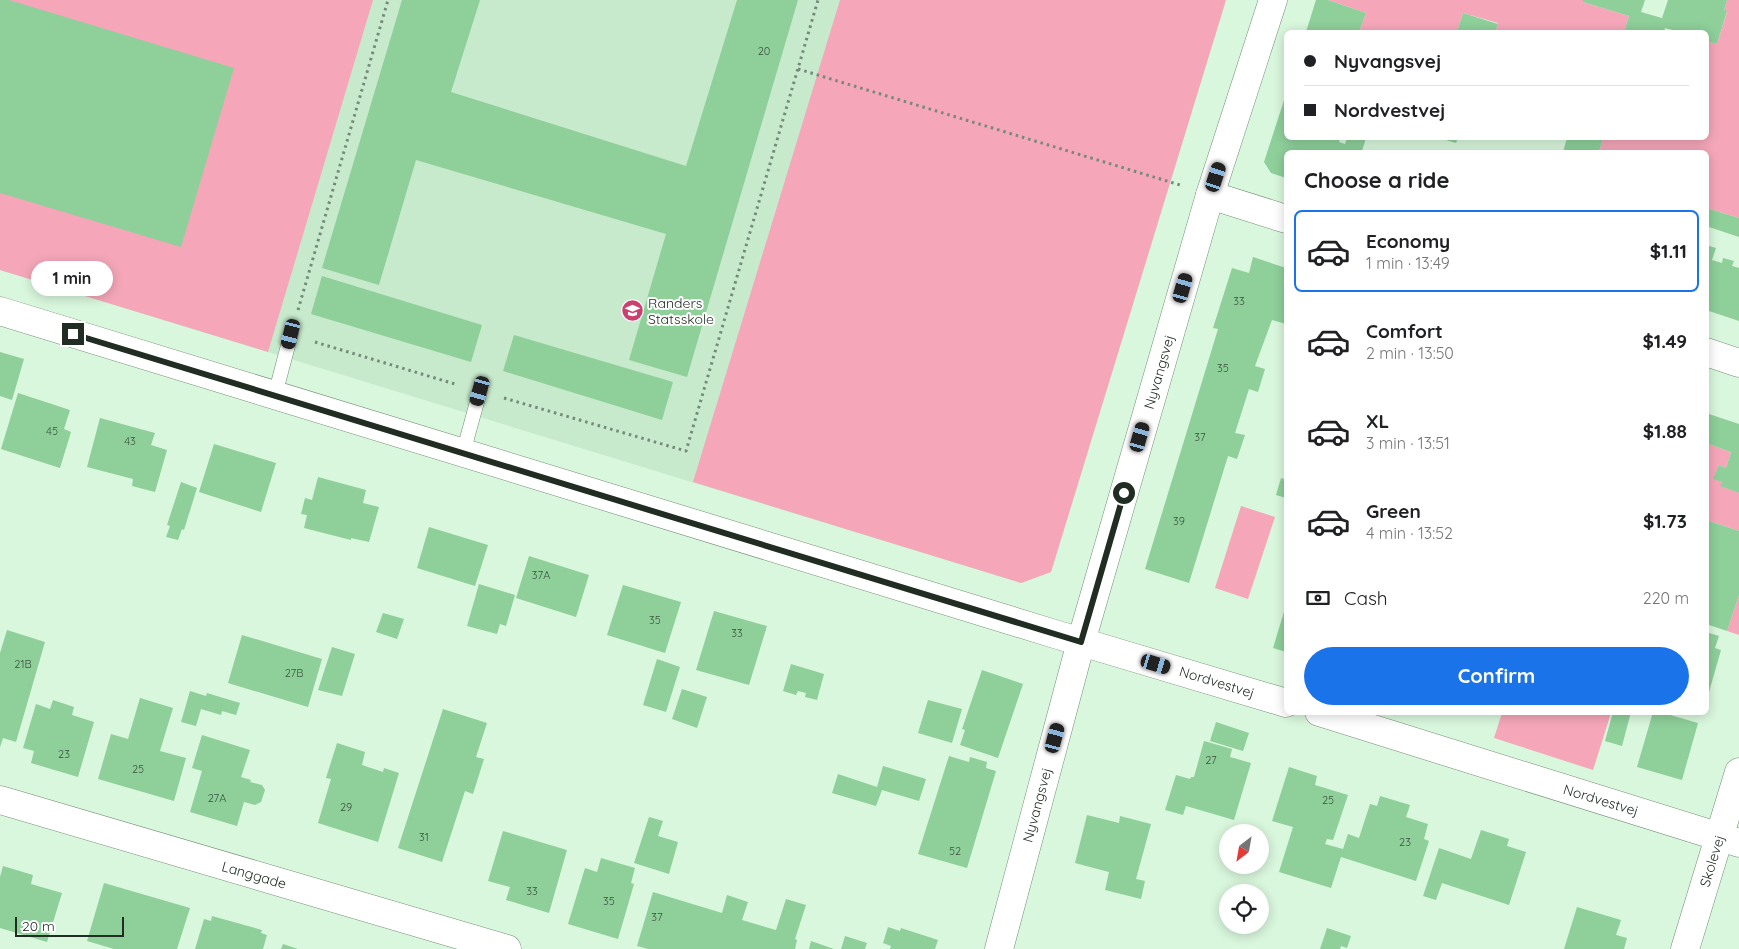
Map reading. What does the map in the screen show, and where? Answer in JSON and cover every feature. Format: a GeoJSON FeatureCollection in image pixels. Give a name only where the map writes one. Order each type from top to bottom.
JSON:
{"type":"FeatureCollection","features":[{"type":"Feature","properties":{"kind":"street","name":"Nyvangsvej"},"geometry":{"type":"LineString","coordinates":[[999,949],[1081,642],[1210,194],[1272,0]]}},
{"type":"Feature","properties":{"kind":"street"},"geometry":{"type":"LineString","coordinates":[[1210,194],[1284,217]]}},
{"type":"Feature","properties":{"kind":"street","name":"Nordvestvej"},"geometry":{"type":"LineString","coordinates":[[0,311],[1284,702]]}},
{"type":"Feature","properties":{"kind":"street"},"geometry":{"type":"LineString","coordinates":[[1709,353],[1739,363]]}},
{"type":"Feature","properties":{"kind":"street","name":"Nordvestvej"},"geometry":{"type":"LineString","coordinates":[[1329,715],[1729,840]]}},
{"type":"Feature","properties":{"kind":"street","name":"Skolevej"},"geometry":{"type":"LineString","coordinates":[[1685,949],[1729,840],[1739,772]]}},
{"type":"Feature","properties":{"kind":"street","name":"Langgade"},"geometry":{"type":"LineString","coordinates":[[0,800],[507,949]]}},
{"type":"Feature","properties":{"kind":"lane"},"geometry":{"type":"LineString","coordinates":[[275,395],[291,334]]}},
{"type":"Feature","properties":{"kind":"lane"},"geometry":{"type":"LineString","coordinates":[[463,453],[480,391]]}},
{"type":"Feature","properties":{"kind":"path"},"geometry":{"type":"LineString","coordinates":[[388,0],[291,334],[686,451],[818,0]]}},
{"type":"Feature","properties":{"kind":"path"},"geometry":{"type":"LineString","coordinates":[[798,69],[1210,194]]}},
{"type":"Feature","properties":{"kind":"shaded area","name":"Randers Statsskole"},"geometry":{"type":"Polygon","coordinates":[[[0,0],[1226,0],[1051,572],[1021,583],[0,270],[0,0]]]}},
{"type":"Feature","properties":{"kind":"shaded area"},"geometry":{"type":"Polygon","coordinates":[[[0,0],[373,0],[268,352],[0,270],[0,0]]]}},
{"type":"Feature","properties":{"kind":"shaded area"},"geometry":{"type":"Polygon","coordinates":[[[840,0],[1226,0],[1051,572],[1021,583],[693,482],[840,0]]]}},
{"type":"Feature","properties":{"kind":"shaded area"},"geometry":{"type":"Polygon","coordinates":[[[1328,0],[1583,0],[1583,2],[1629,16],[1625,30],[1496,30],[1498,23],[1463,13],[1458,30],[1360,30],[1366,13],[1328,0]]]}},
{"type":"Feature","properties":{"kind":"shaded area"},"geometry":{"type":"Polygon","coordinates":[[[1727,0],[1739,0],[1739,218],[1709,209],[1709,150],[1600,150],[1602,140],[1709,140],[1709,42],[1717,44],[1727,12],[1724,10],[1727,0]]]}},
{"type":"Feature","properties":{"kind":"shaded area"},"geometry":{"type":"Polygon","coordinates":[[[1709,444],[1731,452],[1726,468],[1719,465],[1714,479],[1722,482],[1721,486],[1739,493],[1739,531],[1709,521],[1709,444]]]}},
{"type":"Feature","properties":{"kind":"shaded area"},"geometry":{"type":"Polygon","coordinates":[[[1241,506],[1275,517],[1248,599],[1215,588],[1241,506]]]}},
{"type":"Feature","properties":{"kind":"shaded area"},"geometry":{"type":"Polygon","coordinates":[[[1739,595],[1739,635],[1727,631],[1739,595]]]}},
{"type":"Feature","properties":{"kind":"shaded area"},"geometry":{"type":"Polygon","coordinates":[[[1501,715],[1610,715],[1593,770],[1494,738],[1501,715]]]}},
{"type":"Feature","properties":{"kind":"building"},"geometry":{"type":"Polygon","coordinates":[[[0,0],[9,0],[234,68],[181,247],[0,193],[0,0]]]}},
{"type":"Feature","properties":{"kind":"building"},"geometry":{"type":"Polygon","coordinates":[[[402,0],[480,0],[451,92],[686,166],[737,0],[798,0],[687,377],[629,360],[666,234],[416,160],[379,285],[322,268],[402,0]]]}},
{"type":"Feature","properties":{"kind":"building"},"geometry":{"type":"Polygon","coordinates":[[[1316,0],[1328,0],[1366,13],[1360,30],[1307,30],[1316,0]]]}},
{"type":"Feature","properties":{"kind":"building"},"geometry":{"type":"Polygon","coordinates":[[[1583,0],[1645,0],[1641,12],[1662,18],[1668,0],[1727,0],[1724,10],[1727,11],[1717,44],[1709,42],[1709,30],[1672,30],[1665,28],[1664,30],[1625,30],[1629,16],[1583,2],[1583,0]]]}},
{"type":"Feature","properties":{"kind":"building"},"geometry":{"type":"Polygon","coordinates":[[[1463,13],[1498,24],[1496,30],[1458,30],[1463,13]]]}},
{"type":"Feature","properties":{"kind":"building"},"geometry":{"type":"Polygon","coordinates":[[[1284,100],[1284,140],[1340,140],[1339,142],[1345,144],[1346,140],[1365,140],[1362,150],[1284,150],[1284,177],[1271,173],[1264,162],[1284,100]]]}},
{"type":"Feature","properties":{"kind":"building"},"geometry":{"type":"Polygon","coordinates":[[[1446,140],[1457,140],[1456,143],[1446,140]]]}},
{"type":"Feature","properties":{"kind":"building"},"geometry":{"type":"Polygon","coordinates":[[[1566,140],[1602,140],[1600,150],[1564,150],[1566,140]]]}},
{"type":"Feature","properties":{"kind":"building"},"geometry":{"type":"Polygon","coordinates":[[[1709,209],[1739,218],[1739,237],[1709,227],[1709,209]]]}},
{"type":"Feature","properties":{"kind":"building"},"geometry":{"type":"Polygon","coordinates":[[[1709,246],[1716,248],[1712,260],[1722,263],[1723,258],[1734,261],[1732,266],[1739,268],[1739,321],[1709,311],[1709,246]]]}},
{"type":"Feature","properties":{"kind":"building"},"geometry":{"type":"Polygon","coordinates":[[[1253,257],[1284,267],[1284,323],[1272,320],[1255,366],[1265,369],[1258,392],[1249,389],[1235,433],[1245,435],[1237,459],[1228,456],[1189,583],[1145,569],[1218,329],[1213,328],[1232,268],[1249,273],[1253,257]]]}},
{"type":"Feature","properties":{"kind":"building"},"geometry":{"type":"Polygon","coordinates":[[[322,276],[482,325],[471,362],[311,314],[322,276]]]}},
{"type":"Feature","properties":{"kind":"building"},"geometry":{"type":"Polygon","coordinates":[[[514,335],[673,382],[662,420],[503,371],[514,335]]]}},
{"type":"Feature","properties":{"kind":"building"},"geometry":{"type":"Polygon","coordinates":[[[0,352],[24,359],[12,400],[0,396],[0,352]]]}},
{"type":"Feature","properties":{"kind":"building"},"geometry":{"type":"Polygon","coordinates":[[[18,393],[70,410],[64,429],[71,432],[60,468],[1,449],[18,393]]]}},
{"type":"Feature","properties":{"kind":"building"},"geometry":{"type":"Polygon","coordinates":[[[1709,414],[1739,424],[1739,493],[1720,486],[1722,482],[1713,479],[1719,465],[1726,468],[1731,452],[1709,444],[1709,414]]]}},
{"type":"Feature","properties":{"kind":"building"},"geometry":{"type":"Polygon","coordinates":[[[100,418],[155,433],[151,445],[167,450],[155,492],[132,486],[133,479],[87,467],[100,418]]]}},
{"type":"Feature","properties":{"kind":"building"},"geometry":{"type":"Polygon","coordinates":[[[214,444],[276,463],[261,512],[199,492],[214,444]]]}},
{"type":"Feature","properties":{"kind":"building"},"geometry":{"type":"Polygon","coordinates":[[[318,477],[366,490],[363,503],[379,507],[369,542],[351,538],[351,540],[304,528],[307,515],[301,514],[305,498],[312,500],[318,477]]]}},
{"type":"Feature","properties":{"kind":"building"},"geometry":{"type":"Polygon","coordinates":[[[1281,478],[1284,479],[1284,497],[1276,495],[1281,478]]]}},
{"type":"Feature","properties":{"kind":"building"},"geometry":{"type":"Polygon","coordinates":[[[181,482],[197,488],[184,530],[182,529],[178,540],[166,537],[170,526],[167,525],[181,482]]]}},
{"type":"Feature","properties":{"kind":"building"},"geometry":{"type":"Polygon","coordinates":[[[1709,521],[1739,531],[1739,595],[1727,631],[1709,625],[1709,521]]]}},
{"type":"Feature","properties":{"kind":"building"},"geometry":{"type":"Polygon","coordinates":[[[429,527],[488,545],[475,586],[417,568],[429,527]]]}},
{"type":"Feature","properties":{"kind":"building"},"geometry":{"type":"Polygon","coordinates":[[[529,556],[589,575],[576,617],[516,598],[529,556]]]}},
{"type":"Feature","properties":{"kind":"building"},"geometry":{"type":"Polygon","coordinates":[[[479,584],[515,595],[506,626],[500,624],[497,634],[467,626],[479,584]]]}},
{"type":"Feature","properties":{"kind":"building"},"geometry":{"type":"Polygon","coordinates":[[[623,585],[681,602],[665,653],[607,635],[623,585]]]}},
{"type":"Feature","properties":{"kind":"building"},"geometry":{"type":"Polygon","coordinates":[[[714,611],[767,626],[749,685],[696,670],[714,611]]]}},
{"type":"Feature","properties":{"kind":"building"},"geometry":{"type":"Polygon","coordinates":[[[1284,612],[1284,651],[1273,648],[1284,612]]]}},
{"type":"Feature","properties":{"kind":"building"},"geometry":{"type":"Polygon","coordinates":[[[383,613],[404,619],[397,639],[376,632],[383,613]]]}},
{"type":"Feature","properties":{"kind":"building"},"geometry":{"type":"Polygon","coordinates":[[[7,630],[45,642],[16,742],[3,738],[0,747],[0,653],[7,630]]]}},
{"type":"Feature","properties":{"kind":"building"},"geometry":{"type":"Polygon","coordinates":[[[1709,633],[1719,636],[1715,648],[1721,650],[1709,692],[1709,633]]]}},
{"type":"Feature","properties":{"kind":"building"},"geometry":{"type":"Polygon","coordinates":[[[242,635],[322,659],[308,707],[228,683],[242,635]]]}},
{"type":"Feature","properties":{"kind":"building"},"geometry":{"type":"Polygon","coordinates":[[[332,647],[355,654],[342,696],[318,690],[332,647]]]}},
{"type":"Feature","properties":{"kind":"building"},"geometry":{"type":"Polygon","coordinates":[[[657,659],[680,667],[666,712],[643,705],[657,659]]]}},
{"type":"Feature","properties":{"kind":"building"},"geometry":{"type":"Polygon","coordinates":[[[791,664],[824,674],[817,700],[805,697],[806,693],[798,691],[796,695],[783,691],[791,664]]]}},
{"type":"Feature","properties":{"kind":"building"},"geometry":{"type":"Polygon","coordinates":[[[982,670],[1023,684],[998,758],[960,745],[965,730],[962,729],[982,670]]]}},
{"type":"Feature","properties":{"kind":"building"},"geometry":{"type":"Polygon","coordinates":[[[682,689],[707,697],[697,728],[672,719],[682,689]]]}},
{"type":"Feature","properties":{"kind":"building"},"geometry":{"type":"Polygon","coordinates":[[[190,691],[206,696],[207,693],[240,703],[236,715],[222,711],[221,715],[201,709],[196,726],[181,722],[190,691]]]}},
{"type":"Feature","properties":{"kind":"building"},"geometry":{"type":"Polygon","coordinates":[[[140,698],[173,708],[160,751],[186,758],[174,801],[98,779],[111,734],[128,739],[140,698]]]}},
{"type":"Feature","properties":{"kind":"building"},"geometry":{"type":"Polygon","coordinates":[[[53,700],[74,707],[72,715],[94,722],[78,777],[31,763],[34,751],[23,748],[36,704],[50,709],[53,700]]]}},
{"type":"Feature","properties":{"kind":"building"},"geometry":{"type":"Polygon","coordinates":[[[928,700],[962,709],[952,743],[918,733],[928,700]]]}},
{"type":"Feature","properties":{"kind":"building"},"geometry":{"type":"Polygon","coordinates":[[[443,709],[487,723],[476,757],[484,759],[473,794],[465,791],[442,862],[398,848],[443,709]]]}},
{"type":"Feature","properties":{"kind":"building"},"geometry":{"type":"Polygon","coordinates":[[[1612,715],[1630,715],[1622,746],[1605,741],[1612,715]]]}},
{"type":"Feature","properties":{"kind":"building"},"geometry":{"type":"Polygon","coordinates":[[[1652,715],[1670,715],[1698,723],[1682,780],[1637,767],[1652,715]]]}},
{"type":"Feature","properties":{"kind":"building"},"geometry":{"type":"Polygon","coordinates":[[[1216,722],[1249,733],[1243,751],[1210,741],[1216,722]]]}},
{"type":"Feature","properties":{"kind":"building"},"geometry":{"type":"Polygon","coordinates":[[[202,735],[250,750],[241,777],[262,785],[265,790],[261,802],[255,805],[244,802],[237,826],[190,812],[202,771],[192,768],[202,735]]]}},
{"type":"Feature","properties":{"kind":"building"},"geometry":{"type":"Polygon","coordinates":[[[1204,741],[1232,749],[1230,757],[1251,763],[1234,820],[1186,806],[1183,815],[1165,810],[1176,775],[1190,779],[1194,777],[1204,741]]]}},
{"type":"Feature","properties":{"kind":"building"},"geometry":{"type":"Polygon","coordinates":[[[337,743],[365,752],[362,765],[383,772],[384,768],[399,773],[378,842],[318,823],[331,779],[326,778],[337,743]]]}},
{"type":"Feature","properties":{"kind":"building"},"geometry":{"type":"Polygon","coordinates":[[[949,756],[969,762],[970,757],[987,762],[986,768],[996,771],[967,868],[918,854],[949,756]]]}},
{"type":"Feature","properties":{"kind":"building"},"geometry":{"type":"Polygon","coordinates":[[[883,766],[926,779],[919,801],[882,790],[876,806],[832,793],[838,774],[877,787],[883,766]]]}},
{"type":"Feature","properties":{"kind":"building"},"geometry":{"type":"Polygon","coordinates":[[[1289,767],[1317,776],[1315,785],[1348,795],[1333,840],[1327,839],[1325,844],[1343,849],[1348,834],[1359,838],[1370,804],[1377,806],[1380,796],[1410,805],[1406,817],[1428,824],[1424,839],[1429,841],[1416,881],[1341,857],[1331,888],[1279,872],[1293,827],[1272,821],[1289,767]]]}},
{"type":"Feature","properties":{"kind":"building"},"geometry":{"type":"Polygon","coordinates":[[[1087,815],[1119,823],[1120,816],[1151,824],[1136,879],[1145,881],[1141,899],[1105,890],[1109,872],[1075,863],[1087,815]]]}},
{"type":"Feature","properties":{"kind":"building"},"geometry":{"type":"Polygon","coordinates":[[[649,817],[663,821],[658,836],[678,842],[669,874],[634,863],[649,817]]]}},
{"type":"Feature","properties":{"kind":"building"},"geometry":{"type":"Polygon","coordinates":[[[1481,830],[1509,839],[1507,846],[1526,852],[1509,905],[1442,883],[1436,900],[1423,896],[1439,848],[1471,859],[1481,830]]]}},
{"type":"Feature","properties":{"kind":"building"},"geometry":{"type":"Polygon","coordinates":[[[503,831],[567,850],[549,913],[506,900],[510,887],[488,881],[503,831]]]}},
{"type":"Feature","properties":{"kind":"building"},"geometry":{"type":"Polygon","coordinates":[[[601,858],[635,868],[631,883],[634,884],[618,939],[568,924],[585,868],[597,872],[601,858]]]}},
{"type":"Feature","properties":{"kind":"building"},"geometry":{"type":"Polygon","coordinates":[[[3,866],[33,875],[31,884],[62,893],[47,942],[0,928],[0,877],[3,866]]]}},
{"type":"Feature","properties":{"kind":"building"},"geometry":{"type":"Polygon","coordinates":[[[104,883],[190,908],[177,949],[114,949],[87,941],[104,883]]]}},
{"type":"Feature","properties":{"kind":"building"},"geometry":{"type":"Polygon","coordinates":[[[653,892],[722,913],[727,895],[748,902],[742,920],[776,930],[786,899],[806,905],[795,939],[797,940],[795,949],[648,949],[637,946],[653,892]]]}},
{"type":"Feature","properties":{"kind":"building"},"geometry":{"type":"Polygon","coordinates":[[[1577,907],[1621,920],[1616,935],[1627,938],[1624,949],[1564,949],[1577,907]]]}},
{"type":"Feature","properties":{"kind":"building"},"geometry":{"type":"Polygon","coordinates":[[[212,916],[262,930],[261,933],[267,935],[263,949],[195,949],[204,919],[211,921],[212,916]]]}},
{"type":"Feature","properties":{"kind":"building"},"geometry":{"type":"Polygon","coordinates":[[[888,927],[900,931],[901,928],[938,940],[935,949],[890,949],[891,946],[883,943],[888,927]]]}},
{"type":"Feature","properties":{"kind":"building"},"geometry":{"type":"Polygon","coordinates":[[[1327,928],[1351,936],[1347,948],[1341,946],[1340,949],[1320,949],[1327,928]]]}},
{"type":"Feature","properties":{"kind":"building"},"geometry":{"type":"Polygon","coordinates":[[[845,936],[867,943],[865,949],[841,949],[845,936]]]}},
{"type":"Feature","properties":{"kind":"building"},"geometry":{"type":"Polygon","coordinates":[[[811,941],[834,949],[809,949],[811,941]]]}},
{"type":"Feature","properties":{"kind":"building"},"geometry":{"type":"Polygon","coordinates":[[[283,944],[298,949],[281,949],[283,944]]]}},
{"type":"Feature","properties":{"kind":"place","name":"Randers Statsskole"},"geometry":{"type":"Point","coordinates":[632,311]}},
{"type":"Feature","properties":{"kind":"route"},"geometry":{"type":"LineString","coordinates":[[73,334],[1081,642],[1124,493]]}}]}
